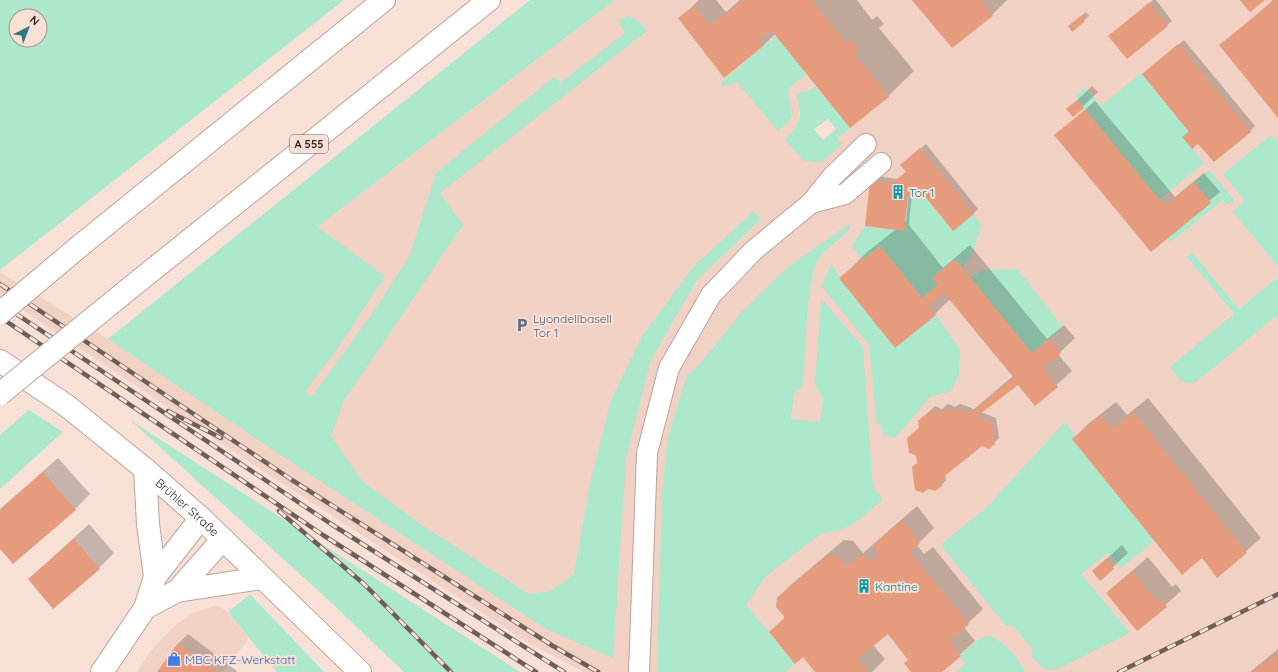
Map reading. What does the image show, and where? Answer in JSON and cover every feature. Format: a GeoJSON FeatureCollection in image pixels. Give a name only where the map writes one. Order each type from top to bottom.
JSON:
{"type":"FeatureCollection","features":[{"type":"Feature","properties":{"kind":"main road"},"geometry":{"type":"LineString","coordinates":[[0,313],[81,245],[384,0]]}},
{"type":"Feature","properties":{"kind":"main road","name":"A 555"},"geometry":{"type":"LineString","coordinates":[[0,394],[489,0]]}},
{"type":"Feature","properties":{"kind":"main road","name":"Brühler Straße"},"geometry":{"type":"LineString","coordinates":[[0,361],[67,406],[145,469],[201,518],[360,672]]}},
{"type":"Feature","properties":{"kind":"main road"},"geometry":{"type":"LineString","coordinates":[[145,469],[148,524],[155,577]]}},
{"type":"Feature","properties":{"kind":"main road"},"geometry":{"type":"LineString","coordinates":[[102,672],[145,608],[155,577],[201,518]]}},
{"type":"Feature","properties":{"kind":"main road"},"geometry":{"type":"LineString","coordinates":[[177,591],[222,539]]}},
{"type":"Feature","properties":{"kind":"main road"},"geometry":{"type":"LineString","coordinates":[[145,608],[177,591],[262,578]]}},
{"type":"Feature","properties":{"kind":"street"},"geometry":{"type":"LineString","coordinates":[[639,664],[647,453],[669,368],[711,296],[753,251],[812,203],[832,176],[866,144]]}},
{"type":"Feature","properties":{"kind":"street"},"geometry":{"type":"LineString","coordinates":[[812,203],[845,194],[881,162]]}},
{"type":"Feature","properties":{"kind":"shaded area"},"geometry":{"type":"Polygon","coordinates":[[[615,0],[1278,0],[1278,143],[1271,135],[1245,202],[1233,212],[1278,267],[1278,277],[1239,309],[1192,252],[1187,257],[1234,314],[1272,320],[1278,316],[1278,672],[584,672],[530,644],[263,471],[0,295],[0,272],[108,339],[179,386],[317,227],[615,0]],[[1086,88],[1085,110],[1182,137],[1188,132],[1101,106],[1086,88]],[[800,92],[800,107],[797,128],[786,140],[841,144],[837,139],[850,128],[807,92],[800,92]],[[953,231],[880,246],[914,288],[932,278],[955,259],[953,231]],[[803,384],[719,469],[872,476],[815,384],[823,399],[820,423],[791,419],[794,395],[803,384]]]}},
{"type":"Feature","properties":{"kind":"shaded area"},"geometry":{"type":"Polygon","coordinates":[[[214,606],[222,608],[227,612],[249,638],[223,672],[137,672],[151,651],[174,626],[193,613],[214,606]]]}},
{"type":"Feature","properties":{"kind":"green space"},"geometry":{"type":"Polygon","coordinates":[[[0,0],[344,0],[0,270],[0,0]]]}},
{"type":"Feature","properties":{"kind":"green space"},"geometry":{"type":"Polygon","coordinates":[[[530,0],[615,0],[317,227],[385,276],[338,348],[305,391],[312,397],[379,304],[410,255],[436,173],[554,77],[560,83],[625,33],[618,20],[630,16],[640,23],[647,31],[440,193],[463,225],[343,402],[331,436],[362,481],[423,526],[529,594],[551,591],[574,574],[590,483],[611,400],[642,336],[694,266],[754,211],[761,219],[696,281],[650,362],[626,458],[613,658],[546,629],[276,452],[108,339],[530,0]]]}},
{"type":"Feature","properties":{"kind":"green space"},"geometry":{"type":"Polygon","coordinates":[[[776,36],[807,75],[792,85],[789,89],[788,93],[791,117],[778,131],[737,82],[723,86],[721,82],[776,36]]]}},
{"type":"Feature","properties":{"kind":"green space"},"geometry":{"type":"Polygon","coordinates":[[[1141,73],[1189,132],[1182,137],[1204,163],[1159,200],[1075,96],[1085,88],[1101,106],[1141,73]]]}},
{"type":"Feature","properties":{"kind":"green space"},"geometry":{"type":"Polygon","coordinates":[[[815,86],[850,128],[837,139],[842,144],[820,163],[803,160],[785,140],[794,130],[799,120],[800,109],[796,96],[800,92],[807,92],[815,86]],[[828,119],[814,129],[823,140],[836,129],[828,119]]]}},
{"type":"Feature","properties":{"kind":"green space"},"geometry":{"type":"Polygon","coordinates":[[[1271,135],[1278,143],[1278,267],[1233,212],[1245,201],[1223,174],[1271,135]]]}},
{"type":"Feature","properties":{"kind":"green space"},"geometry":{"type":"Polygon","coordinates":[[[1209,170],[1234,200],[1228,205],[1223,200],[1171,242],[1167,239],[1210,202],[1194,182],[1209,170]]]}},
{"type":"Feature","properties":{"kind":"green space"},"geometry":{"type":"Polygon","coordinates":[[[919,189],[952,231],[974,214],[981,226],[972,255],[962,268],[955,259],[932,278],[938,285],[922,298],[880,246],[863,259],[852,245],[865,226],[904,231],[908,198],[919,189]]]}},
{"type":"Feature","properties":{"kind":"green space"},"geometry":{"type":"Polygon","coordinates":[[[849,224],[850,228],[821,255],[814,271],[808,302],[803,384],[794,395],[791,419],[820,422],[823,399],[815,384],[821,299],[863,347],[872,476],[875,490],[883,499],[848,527],[822,533],[766,576],[746,605],[795,664],[785,672],[657,672],[662,489],[668,437],[686,377],[702,362],[742,312],[787,268],[849,224]]]}},
{"type":"Feature","properties":{"kind":"green space"},"geometry":{"type":"Polygon","coordinates":[[[1192,252],[1239,309],[1278,277],[1278,316],[1271,320],[1196,382],[1190,383],[1182,382],[1170,367],[1234,314],[1187,257],[1192,252]]]}},
{"type":"Feature","properties":{"kind":"green space"},"geometry":{"type":"Polygon","coordinates":[[[831,263],[839,278],[895,348],[936,315],[960,350],[959,374],[951,391],[930,397],[895,438],[883,435],[881,424],[877,424],[869,345],[822,286],[831,263]]]}},
{"type":"Feature","properties":{"kind":"green space"},"geometry":{"type":"Polygon","coordinates":[[[1017,269],[1063,327],[1032,353],[970,277],[983,270],[1017,269]]]}},
{"type":"Feature","properties":{"kind":"green space"},"geometry":{"type":"Polygon","coordinates":[[[29,410],[63,432],[0,489],[0,435],[29,410]]]}},
{"type":"Feature","properties":{"kind":"green space"},"geometry":{"type":"Polygon","coordinates":[[[130,420],[520,672],[404,672],[323,595],[130,420]]]}},
{"type":"Feature","properties":{"kind":"green space"},"geometry":{"type":"Polygon","coordinates":[[[1065,422],[1075,436],[1072,439],[1154,541],[1121,568],[1108,553],[1081,574],[1130,633],[1055,670],[1044,669],[1031,655],[1033,650],[1013,626],[1006,626],[941,545],[987,507],[1065,422]]]}},
{"type":"Feature","properties":{"kind":"green space"},"geometry":{"type":"Polygon","coordinates":[[[250,594],[324,672],[277,672],[228,612],[250,594]]]}},
{"type":"Feature","properties":{"kind":"green space"},"geometry":{"type":"Polygon","coordinates":[[[990,636],[1006,646],[1025,672],[956,672],[965,664],[960,655],[982,637],[990,636]]]}},
{"type":"Feature","properties":{"kind":"building"},"geometry":{"type":"Polygon","coordinates":[[[743,0],[811,0],[847,44],[852,40],[859,50],[854,54],[889,97],[850,128],[771,30],[757,41],[762,47],[724,78],[678,18],[694,6],[710,26],[743,0]]]}},
{"type":"Feature","properties":{"kind":"building"},"geometry":{"type":"Polygon","coordinates":[[[912,0],[980,0],[993,16],[952,48],[912,0]]]}},
{"type":"Feature","properties":{"kind":"building"},"geometry":{"type":"Polygon","coordinates":[[[1240,0],[1265,0],[1250,12],[1240,0]]]}},
{"type":"Feature","properties":{"kind":"building"},"geometry":{"type":"Polygon","coordinates":[[[1275,0],[1278,0],[1278,118],[1219,45],[1275,0]]]}},
{"type":"Feature","properties":{"kind":"building"},"geometry":{"type":"Polygon","coordinates":[[[1149,3],[1168,26],[1127,59],[1108,36],[1149,3]]]}},
{"type":"Feature","properties":{"kind":"building"},"geometry":{"type":"Polygon","coordinates":[[[1081,16],[1085,21],[1072,32],[1068,26],[1081,16]]]}},
{"type":"Feature","properties":{"kind":"building"},"geometry":{"type":"Polygon","coordinates":[[[1178,44],[1251,132],[1214,162],[1198,144],[1192,149],[1182,137],[1189,132],[1142,74],[1178,44]]]}},
{"type":"Feature","properties":{"kind":"building"},"geometry":{"type":"Polygon","coordinates":[[[1077,100],[1084,108],[1073,117],[1066,109],[1077,100]]]}},
{"type":"Feature","properties":{"kind":"building"},"geometry":{"type":"Polygon","coordinates":[[[1085,110],[1165,206],[1194,182],[1211,203],[1151,252],[1054,135],[1085,110]]]}},
{"type":"Feature","properties":{"kind":"building"},"geometry":{"type":"Polygon","coordinates":[[[920,148],[974,214],[953,231],[919,189],[908,198],[904,231],[865,226],[870,181],[892,183],[906,172],[900,165],[920,148]]]}},
{"type":"Feature","properties":{"kind":"building"},"geometry":{"type":"Polygon","coordinates":[[[880,246],[922,298],[938,285],[932,278],[955,259],[1032,353],[1049,339],[1061,353],[1043,368],[1058,387],[1035,406],[1018,385],[976,417],[992,423],[995,444],[989,449],[982,446],[941,479],[942,486],[935,491],[928,489],[923,493],[915,490],[912,467],[917,463],[916,455],[909,453],[907,438],[919,428],[918,421],[930,411],[937,414],[943,409],[950,411],[955,408],[969,413],[1014,378],[944,293],[928,305],[936,315],[895,348],[839,278],[880,246]]]}},
{"type":"Feature","properties":{"kind":"building"},"geometry":{"type":"Polygon","coordinates":[[[1133,412],[1247,553],[1217,578],[1202,558],[1182,575],[1072,439],[1100,416],[1112,429],[1133,412]]]}},
{"type":"Feature","properties":{"kind":"building"},"geometry":{"type":"Polygon","coordinates":[[[43,472],[76,510],[13,564],[0,549],[0,510],[43,472]]]}},
{"type":"Feature","properties":{"kind":"building","name":"Kantine"},"geometry":{"type":"Polygon","coordinates":[[[902,520],[920,543],[910,552],[969,624],[949,641],[961,656],[942,672],[911,672],[904,663],[908,660],[888,634],[857,659],[868,672],[815,672],[803,657],[795,664],[769,632],[785,618],[776,607],[777,598],[828,555],[838,556],[847,567],[863,554],[871,563],[880,555],[872,546],[902,520]]]}},
{"type":"Feature","properties":{"kind":"building"},"geometry":{"type":"Polygon","coordinates":[[[74,539],[100,569],[53,609],[28,579],[74,539]]]}},
{"type":"Feature","properties":{"kind":"building"},"geometry":{"type":"Polygon","coordinates":[[[1106,559],[1114,569],[1100,581],[1092,571],[1106,559]]]}},
{"type":"Feature","properties":{"kind":"building"},"geometry":{"type":"Polygon","coordinates":[[[1132,571],[1156,601],[1160,598],[1167,607],[1137,631],[1106,593],[1132,571]]]}},
{"type":"Feature","properties":{"kind":"building"},"geometry":{"type":"Polygon","coordinates":[[[178,643],[217,672],[157,672],[178,643]]]}},
{"type":"Feature","properties":{"kind":"building"},"geometry":{"type":"Polygon","coordinates":[[[1278,652],[1278,672],[1253,672],[1278,652]]]}},
{"type":"Feature","properties":{"kind":"railway"},"geometry":{"type":"LineString","coordinates":[[0,284],[292,480],[553,646],[598,672]]}},
{"type":"Feature","properties":{"kind":"railway"},"geometry":{"type":"LineString","coordinates":[[0,303],[331,524],[564,672]]}},
{"type":"Feature","properties":{"kind":"railway"},"geometry":{"type":"LineString","coordinates":[[0,317],[323,535],[536,672]]}},
{"type":"Feature","properties":{"kind":"railway"},"geometry":{"type":"LineString","coordinates":[[168,411],[221,438]]}},
{"type":"Feature","properties":{"kind":"railway"},"geometry":{"type":"LineString","coordinates":[[279,511],[365,585],[451,672]]}},
{"type":"Feature","properties":{"kind":"railway"},"geometry":{"type":"LineString","coordinates":[[1119,672],[1278,594]]}},
{"type":"Feature","properties":{"kind":"place","name":"Tor 1"},"geometry":{"type":"Point","coordinates":[898,192]}},
{"type":"Feature","properties":{"kind":"place","name":"Lyondellbasell Tor 1"},"geometry":{"type":"Point","coordinates":[522,325]}},
{"type":"Feature","properties":{"kind":"place","name":"Kantine"},"geometry":{"type":"Point","coordinates":[864,586]}},
{"type":"Feature","properties":{"kind":"place","name":"MBC KFZ-Werkstatt"},"geometry":{"type":"Point","coordinates":[174,659]}}]}
